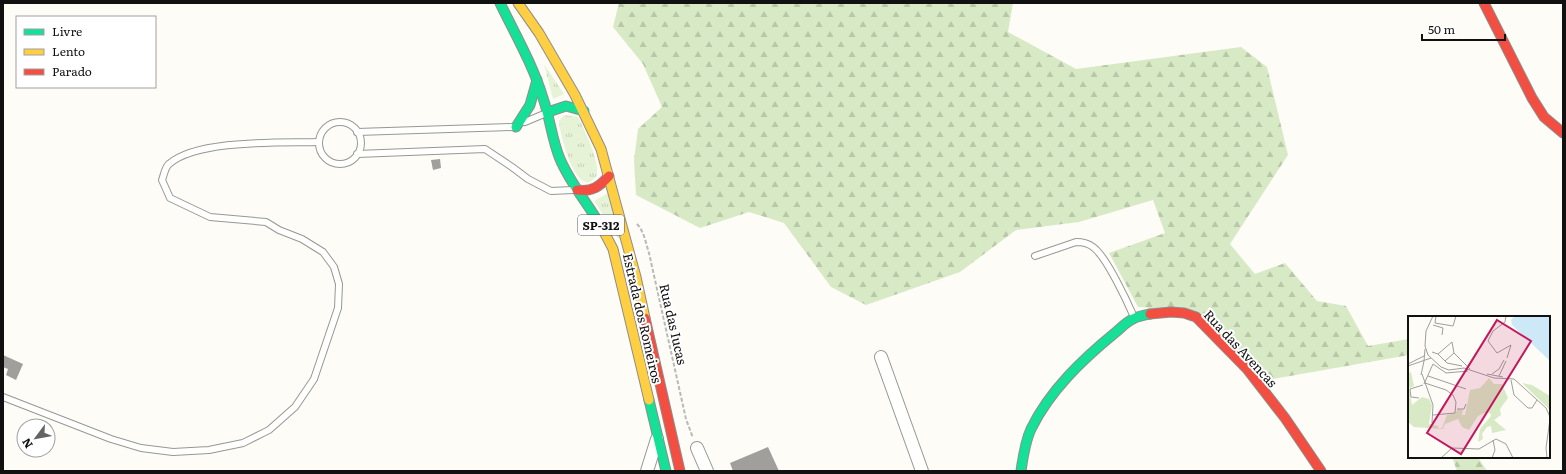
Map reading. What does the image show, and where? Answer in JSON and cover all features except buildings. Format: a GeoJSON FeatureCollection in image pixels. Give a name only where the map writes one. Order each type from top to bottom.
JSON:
{"type":"FeatureCollection","features":[{"type":"Feature","properties":{"kind":"main road","name":"Estrada dos Romeiros"},"geometry":{"type":"LineString","coordinates":[[500,3],[536,80],[548,112],[559,156],[576,190],[602,226],[613,249],[666,471]]}},
{"type":"Feature","properties":{"kind":"main road","name":"Estrada dos Romeiros"},"geometry":{"type":"LineString","coordinates":[[518,3],[539,33],[584,111],[597,138],[609,176],[636,277],[680,471]]}},
{"type":"Feature","properties":{"kind":"main road"},"geometry":{"type":"LineString","coordinates":[[523,3],[539,33]]}},
{"type":"Feature","properties":{"kind":"main road"},"geometry":{"type":"LineString","coordinates":[[1484,3],[1532,98],[1544,117],[1563,133]]}},
{"type":"Feature","properties":{"kind":"main road"},"geometry":{"type":"LineString","coordinates":[[516,127],[529,108],[536,80]]}},
{"type":"Feature","properties":{"kind":"main road"},"geometry":{"type":"LineString","coordinates":[[548,112],[564,105],[576,107],[584,111]]}},
{"type":"Feature","properties":{"kind":"main road"},"geometry":{"type":"LineString","coordinates":[[576,190],[586,192],[593,191],[609,176]]}},
{"type":"Feature","properties":{"kind":"main road","name":"Rua das Avencas"},"geometry":{"type":"LineString","coordinates":[[1021,471],[1027,441],[1041,411],[1077,367],[1100,345],[1134,318],[1155,312],[1171,311],[1186,313],[1196,317],[1247,369],[1285,418],[1321,471]]}},
{"type":"Feature","properties":{"kind":"street"},"geometry":{"type":"LineString","coordinates":[[881,357],[922,471]]}},
{"type":"Feature","properties":{"kind":"street"},"geometry":{"type":"LineString","coordinates":[[646,471],[658,436]]}},
{"type":"Feature","properties":{"kind":"street"},"geometry":{"type":"LineString","coordinates":[[697,448],[707,471]]}},
{"type":"Feature","properties":{"kind":"lane"},"geometry":{"type":"LineString","coordinates":[[357,132],[516,127],[548,112]]}},
{"type":"Feature","properties":{"kind":"lane"},"geometry":{"type":"LineString","coordinates":[[343,122],[354,127],[357,132],[360,143],[357,154],[348,162],[342,163],[331,161],[322,154],[319,142],[322,131],[331,124],[343,122]]}},
{"type":"Feature","properties":{"kind":"lane"},"geometry":{"type":"LineString","coordinates":[[3,397],[111,439],[141,448],[173,452],[209,450],[243,443],[268,430],[295,407],[314,379],[338,308],[339,284],[334,267],[322,252],[302,239],[279,230],[266,222],[210,217],[170,198],[162,180],[168,164],[185,155],[223,145],[319,142]]}},
{"type":"Feature","properties":{"kind":"lane"},"geometry":{"type":"LineString","coordinates":[[357,154],[485,149],[528,179],[551,191],[576,190]]}},
{"type":"Feature","properties":{"kind":"lane"},"geometry":{"type":"LineString","coordinates":[[1035,256],[1076,242],[1082,242],[1094,247],[1100,254],[1124,295],[1134,318]]}},
{"type":"Feature","properties":{"kind":"path","name":"Rua das Iucas"},"geometry":{"type":"LineString","coordinates":[[636,223],[640,227],[649,253],[686,419],[697,448]]}},
{"type":"Feature","properties":{"kind":"green space"},"geometry":{"type":"Polygon","coordinates":[[[619,3],[1013,3],[1008,32],[1076,69],[1241,47],[1267,67],[1288,155],[1230,244],[1255,274],[1285,263],[1317,301],[1346,306],[1368,346],[1408,339],[1408,355],[1262,381],[1196,311],[1138,307],[1109,253],[1165,233],[1153,200],[1079,222],[1016,230],[960,272],[866,305],[831,287],[784,223],[749,212],[700,228],[636,195],[634,160],[638,129],[662,107],[643,64],[613,27],[619,3]]]}},
{"type":"Feature","properties":{"kind":"green space"},"geometry":{"type":"Polygon","coordinates":[[[544,64],[564,94],[553,99],[544,64]]]}},
{"type":"Feature","properties":{"kind":"green space"},"geometry":{"type":"Polygon","coordinates":[[[564,115],[578,117],[594,154],[597,174],[595,178],[588,183],[582,180],[573,169],[566,152],[559,121],[564,115]]]}},
{"type":"Feature","properties":{"kind":"green space"},"geometry":{"type":"Polygon","coordinates":[[[608,193],[620,241],[594,201],[608,193]]]}},
{"type":"Feature","properties":{"kind":"green space"},"geometry":{"type":"Polygon","coordinates":[[[1452,458],[1479,458],[1487,471],[1457,471],[1452,458]]]}},
{"type":"Feature","properties":{"kind":"traffic: fast"},"geometry":{"type":"LineString","coordinates":[[500,3],[539,86],[555,144],[564,169],[603,230]]}},
{"type":"Feature","properties":{"kind":"traffic: fast"},"geometry":{"type":"LineString","coordinates":[[516,127],[530,105],[537,80]]}},
{"type":"Feature","properties":{"kind":"traffic: fast"},"geometry":{"type":"LineString","coordinates":[[548,112],[566,106],[584,111]]}},
{"type":"Feature","properties":{"kind":"traffic: fast"},"geometry":{"type":"LineString","coordinates":[[1021,471],[1023,455],[1031,429],[1048,401],[1058,388],[1091,353],[1126,323],[1137,317],[1150,314]]}},
{"type":"Feature","properties":{"kind":"traffic: fast"},"geometry":{"type":"LineString","coordinates":[[649,400],[666,471]]}},
{"type":"Feature","properties":{"kind":"traffic: slow"},"geometry":{"type":"LineString","coordinates":[[518,3],[539,33],[575,95],[601,149],[636,277],[645,318]]}},
{"type":"Feature","properties":{"kind":"traffic: slow"},"geometry":{"type":"LineString","coordinates":[[603,230],[613,249],[649,400]]}},
{"type":"Feature","properties":{"kind":"traffic: jam"},"geometry":{"type":"LineString","coordinates":[[1484,3],[1532,98],[1544,117],[1563,133]]}},
{"type":"Feature","properties":{"kind":"traffic: jam"},"geometry":{"type":"LineString","coordinates":[[577,190],[595,188],[609,176]]}},
{"type":"Feature","properties":{"kind":"traffic: jam"},"geometry":{"type":"LineString","coordinates":[[1150,314],[1171,312],[1184,313],[1196,317],[1247,369],[1285,418],[1321,471]]}},
{"type":"Feature","properties":{"kind":"traffic: jam"},"geometry":{"type":"LineString","coordinates":[[645,318],[680,471]]}}]}
